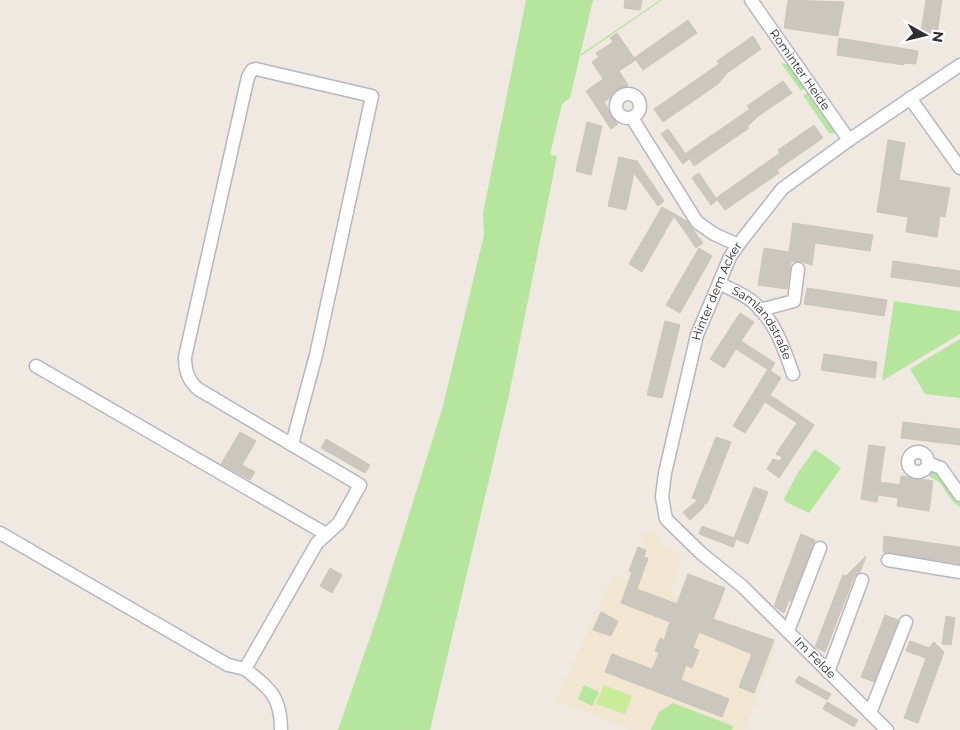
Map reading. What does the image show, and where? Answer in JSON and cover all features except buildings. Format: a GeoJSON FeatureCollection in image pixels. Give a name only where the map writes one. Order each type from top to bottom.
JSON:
{"type":"FeatureCollection","features":[{"type":"Feature","properties":{"kind":"street","name":"Rominter Heide"},"geometry":{"type":"LineString","coordinates":[[751,0],[849,140]]}},
{"type":"Feature","properties":{"kind":"street","name":"Hinter dem Acker"},"geometry":{"type":"LineString","coordinates":[[742,586],[702,554],[666,519],[662,497],[665,473],[697,334],[730,257],[782,189],[849,140],[960,65]]}},
{"type":"Feature","properties":{"kind":"street"},"geometry":{"type":"LineString","coordinates":[[245,670],[293,581],[317,542],[339,522],[360,485],[198,389],[191,383],[185,366],[185,357],[248,77],[252,70],[256,69],[372,96],[316,355],[292,444]]}},
{"type":"Feature","properties":{"kind":"street"},"geometry":{"type":"LineString","coordinates":[[910,98],[960,168]]}},
{"type":"Feature","properties":{"kind":"street"},"geometry":{"type":"LineString","coordinates":[[632,118],[697,222],[714,234],[738,245]]}},
{"type":"Feature","properties":{"kind":"street"},"geometry":{"type":"LineString","coordinates":[[760,310],[794,301],[798,269]]}},
{"type":"Feature","properties":{"kind":"street","name":"Samlandstraße"},"geometry":{"type":"LineString","coordinates":[[719,283],[753,301],[782,344],[793,374]]}},
{"type":"Feature","properties":{"kind":"street"},"geometry":{"type":"LineString","coordinates":[[36,366],[326,534]]}},
{"type":"Feature","properties":{"kind":"street"},"geometry":{"type":"LineString","coordinates":[[928,463],[941,468],[960,495]]}},
{"type":"Feature","properties":{"kind":"street"},"geometry":{"type":"LineString","coordinates":[[0,533],[228,665],[245,670],[270,689],[281,711],[281,730]]}},
{"type":"Feature","properties":{"kind":"street"},"geometry":{"type":"LineString","coordinates":[[788,631],[820,548]]}},
{"type":"Feature","properties":{"kind":"street"},"geometry":{"type":"LineString","coordinates":[[888,560],[960,572]]}},
{"type":"Feature","properties":{"kind":"street"},"geometry":{"type":"LineString","coordinates":[[828,672],[862,580]]}},
{"type":"Feature","properties":{"kind":"street","name":"Im Felde"},"geometry":{"type":"LineString","coordinates":[[742,586],[887,730]]}},
{"type":"Feature","properties":{"kind":"street"},"geometry":{"type":"LineString","coordinates":[[870,713],[906,622]]}},
{"type":"Feature","properties":{"kind":"shaded area"},"geometry":{"type":"Polygon","coordinates":[[[652,530],[664,546],[682,557],[670,592],[679,595],[688,573],[726,588],[716,617],[777,642],[745,730],[632,730],[556,701],[614,575],[630,581],[637,587],[649,555],[641,536],[652,530]]]}},
{"type":"Feature","properties":{"kind":"green space"},"geometry":{"type":"Polygon","coordinates":[[[526,0],[593,0],[570,98],[562,104],[550,155],[557,156],[509,395],[430,730],[338,730],[377,617],[443,406],[484,235],[483,213],[526,0]]]}},
{"type":"Feature","properties":{"kind":"green space"},"geometry":{"type":"Polygon","coordinates":[[[662,0],[581,56],[581,54],[662,0]]]}},
{"type":"Feature","properties":{"kind":"green space"},"geometry":{"type":"Polygon","coordinates":[[[781,63],[791,65],[805,88],[801,91],[781,63]]]}},
{"type":"Feature","properties":{"kind":"green space"},"geometry":{"type":"Polygon","coordinates":[[[810,92],[836,131],[833,133],[829,133],[803,95],[810,92]]]}},
{"type":"Feature","properties":{"kind":"green space"},"geometry":{"type":"Polygon","coordinates":[[[894,301],[960,311],[960,334],[882,381],[894,301]]]}},
{"type":"Feature","properties":{"kind":"green space"},"geometry":{"type":"Polygon","coordinates":[[[960,339],[960,398],[925,394],[910,369],[960,339]]]}},
{"type":"Feature","properties":{"kind":"green space"},"geometry":{"type":"Polygon","coordinates":[[[815,449],[841,468],[809,513],[786,502],[784,499],[797,474],[815,449]]]}},
{"type":"Feature","properties":{"kind":"green space"},"geometry":{"type":"Polygon","coordinates":[[[929,471],[936,471],[952,487],[958,496],[960,507],[935,479],[930,477],[929,471]]]}},
{"type":"Feature","properties":{"kind":"green space"},"geometry":{"type":"Polygon","coordinates":[[[584,685],[599,692],[592,706],[578,699],[584,685]]]}},
{"type":"Feature","properties":{"kind":"green space"},"geometry":{"type":"Polygon","coordinates":[[[604,685],[632,696],[625,714],[596,704],[604,685]]]}},
{"type":"Feature","properties":{"kind":"green space"},"geometry":{"type":"Polygon","coordinates":[[[673,703],[733,726],[732,730],[651,730],[659,712],[673,703]]]}}]}
